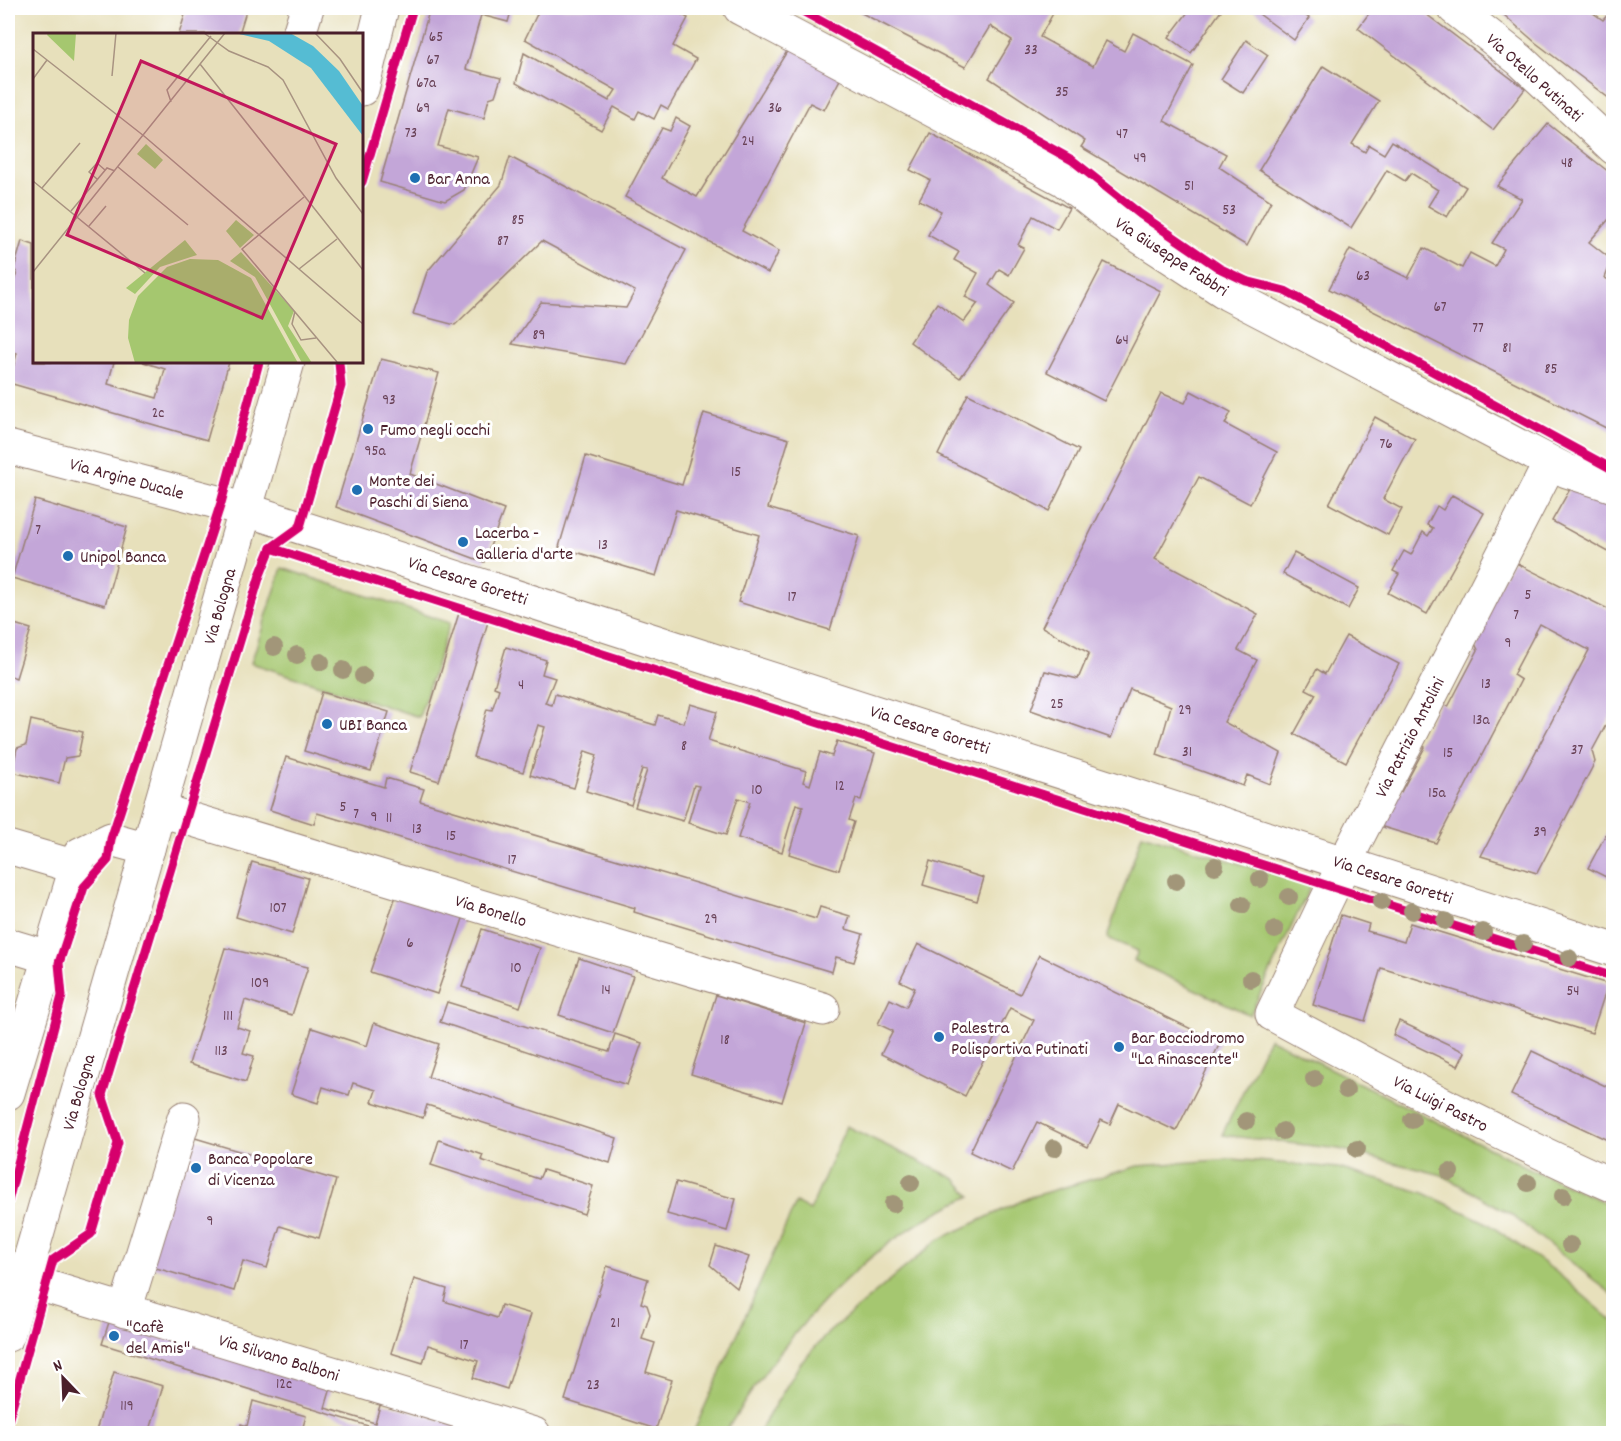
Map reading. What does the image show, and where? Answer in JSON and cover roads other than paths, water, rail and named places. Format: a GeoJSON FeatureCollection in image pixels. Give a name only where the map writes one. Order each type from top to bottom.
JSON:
{"type":"FeatureCollection","features":[{"type":"Feature","properties":{"kind":"street"},"geometry":{"type":"LineString","coordinates":[[299,33],[307,8]]}},
{"type":"Feature","properties":{"kind":"street"},"geometry":{"type":"LineString","coordinates":[[363,85],[382,8]]}},
{"type":"Feature","properties":{"kind":"street","name":"Via Giuseppe Fabbri"},"geometry":{"type":"LineString","coordinates":[[740,8],[1064,180],[1117,222],[1228,294],[1550,463],[1581,477],[1614,486]]}},
{"type":"Feature","properties":{"kind":"street","name":"Via Otello Putinati"},"geometry":{"type":"LineString","coordinates":[[1454,8],[1520,60],[1614,148]]}},
{"type":"Feature","properties":{"kind":"street","name":"Via Bologna"},"geometry":{"type":"LineString","coordinates":[[8,1335],[16,1278],[160,810],[288,363]]}},
{"type":"Feature","properties":{"kind":"street","name":"Via Argine Ducale"},"geometry":{"type":"LineString","coordinates":[[8,447],[247,510]]}},
{"type":"Feature","properties":{"kind":"street","name":"Via Patrizio Antolini"},"geometry":{"type":"LineString","coordinates":[[1272,1014],[1344,864],[1550,463]]}},
{"type":"Feature","properties":{"kind":"street","name":"Via Cesare Goretti"},"geometry":{"type":"LineString","coordinates":[[247,510],[1614,950]]}},
{"type":"Feature","properties":{"kind":"street","name":"Via Bonello"},"geometry":{"type":"LineString","coordinates":[[160,810],[823,1009]]}},
{"type":"Feature","properties":{"kind":"street"},"geometry":{"type":"LineString","coordinates":[[8,1093],[80,854],[111,839],[148,849]]}},
{"type":"Feature","properties":{"kind":"street"},"geometry":{"type":"LineString","coordinates":[[8,847],[76,867]]}},
{"type":"Feature","properties":{"kind":"street"},"geometry":{"type":"LineString","coordinates":[[8,945],[48,957]]}},
{"type":"Feature","properties":{"kind":"street","name":"Via Luigi Pastro"},"geometry":{"type":"LineString","coordinates":[[1272,1014],[1369,1067],[1544,1155],[1614,1186]]}},
{"type":"Feature","properties":{"kind":"street"},"geometry":{"type":"LineString","coordinates":[[125,1311],[184,1118]]}},
{"type":"Feature","properties":{"kind":"street","name":"Via Silvano Balboni"},"geometry":{"type":"LineString","coordinates":[[16,1278],[534,1434]]}},
{"type":"Feature","properties":{"kind":"place","name":"Bar Anna"},"geometry":{"type":"Point","coordinates":[415,178]}},
{"type":"Feature","properties":{"kind":"place","name":"Fumo negli occhi"},"geometry":{"type":"Point","coordinates":[368,429]}},
{"type":"Feature","properties":{"kind":"place","name":"Monte dei Paschi di Siena"},"geometry":{"type":"Point","coordinates":[357,490]}},
{"type":"Feature","properties":{"kind":"place","name":"Lacerba - Galleria d'arte"},"geometry":{"type":"Point","coordinates":[463,542]}},
{"type":"Feature","properties":{"kind":"place","name":"Unipol Banca"},"geometry":{"type":"Point","coordinates":[68,556]}},
{"type":"Feature","properties":{"kind":"place","name":"UBI Banca"},"geometry":{"type":"Point","coordinates":[327,724]}},
{"type":"Feature","properties":{"kind":"place","name":"Palestra Polisportiva Putinati"},"geometry":{"type":"Point","coordinates":[939,1037]}},
{"type":"Feature","properties":{"kind":"place","name":"Bar Bocciodromo \"La Rinascente\""},"geometry":{"type":"Point","coordinates":[1119,1047]}},
{"type":"Feature","properties":{"kind":"place","name":"Banca Popolare di Vicenza"},"geometry":{"type":"Point","coordinates":[196,1168]}},
{"type":"Feature","properties":{"kind":"place","name":"\"Cafè del Amis\""},"geometry":{"type":"Point","coordinates":[114,1336]}}]}
